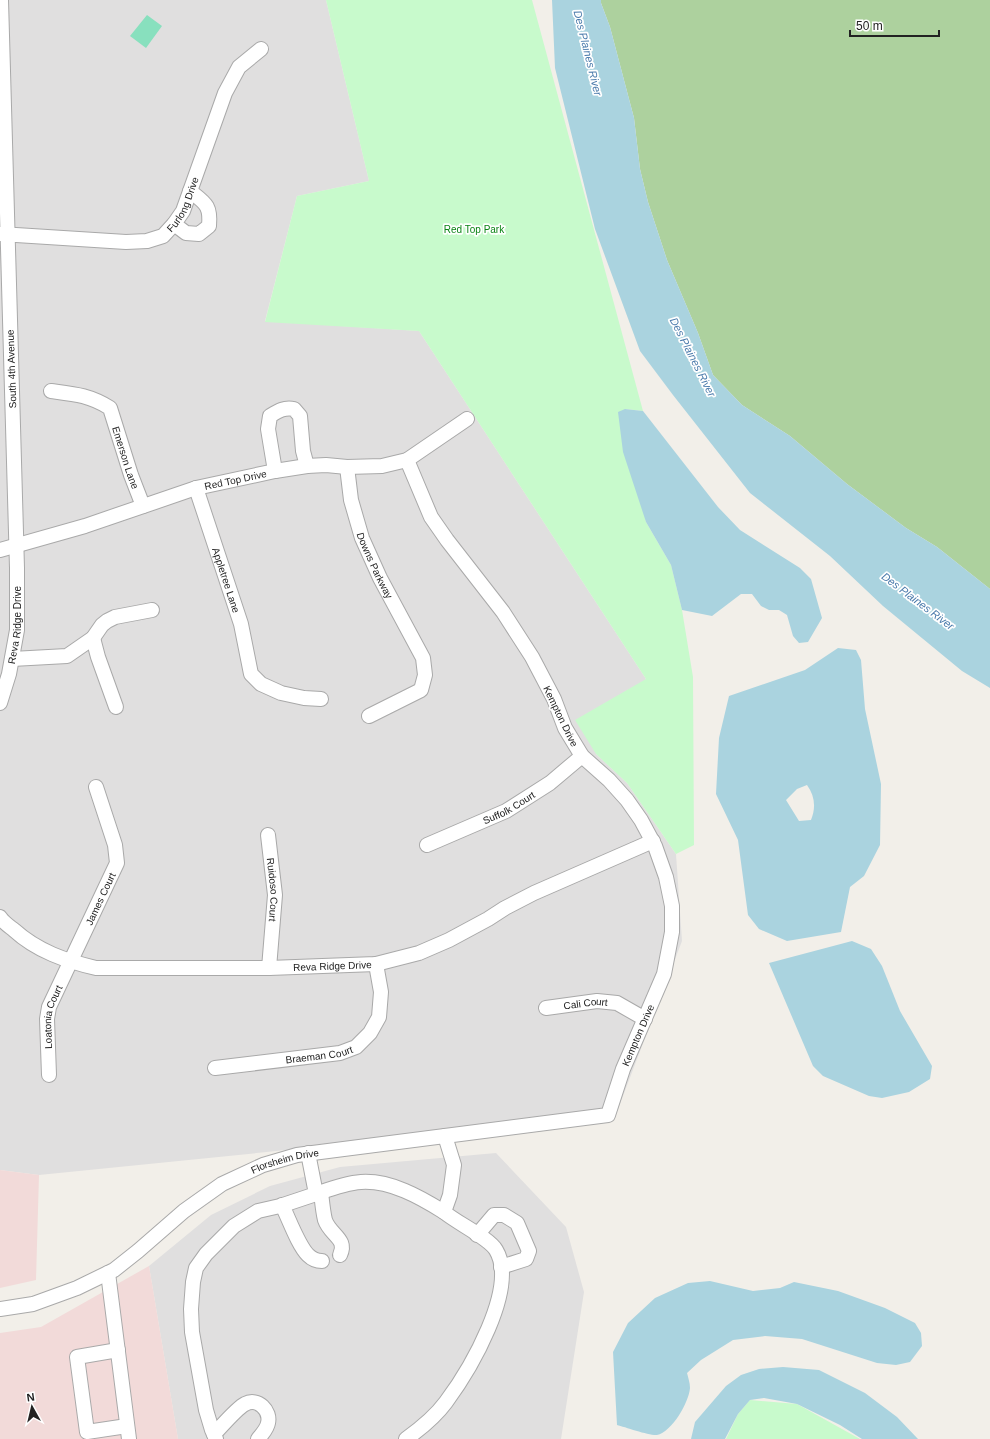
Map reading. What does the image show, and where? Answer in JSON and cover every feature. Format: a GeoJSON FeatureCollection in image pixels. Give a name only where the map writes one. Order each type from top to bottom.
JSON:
{"type":"FeatureCollection","features":[{"type":"Feature","properties":{"kind":"street","name":"South 4th Avenue"},"geometry":{"type":"LineString","coordinates":[[0,0],[3,234],[16,546]]}},
{"type":"Feature","properties":{"kind":"street","name":"Furlong Drive"},"geometry":{"type":"LineString","coordinates":[[3,234],[126,242],[147,242],[163,236],[183,211],[225,93],[238,67],[261,49]]}},
{"type":"Feature","properties":{"kind":"street"},"geometry":{"type":"LineString","coordinates":[[174,224],[186,233],[199,234],[209,226],[210,214],[205,202],[190,191]]}},
{"type":"Feature","properties":{"kind":"street","name":"Emerson Lane"},"geometry":{"type":"LineString","coordinates":[[51,391],[83,395],[97,400],[110,408],[131,475],[143,506]]}},
{"type":"Feature","properties":{"kind":"street"},"geometry":{"type":"LineString","coordinates":[[275,471],[268,430],[270,416],[279,410],[287,408],[294,409],[300,416],[306,466]]}},
{"type":"Feature","properties":{"kind":"street","name":"Red Top Drive"},"geometry":{"type":"LineString","coordinates":[[0,550],[85,526],[196,488],[306,466],[382,466],[407,460],[467,419]]}},
{"type":"Feature","properties":{"kind":"street","name":"Kempton Drive"},"geometry":{"type":"LineString","coordinates":[[407,460],[431,517],[503,612],[532,657],[554,699],[565,728],[582,756],[609,780],[627,800],[652,841],[666,877],[672,906],[672,932],[664,974],[622,1069],[608,1115]]}},
{"type":"Feature","properties":{"kind":"street","name":"Downs Parkway"},"geometry":{"type":"LineString","coordinates":[[347,467],[351,500],[362,538],[380,578],[423,658],[425,675],[421,690],[369,716]]}},
{"type":"Feature","properties":{"kind":"street","name":"Appletree Lane"},"geometry":{"type":"LineString","coordinates":[[196,488],[241,624],[251,674],[261,684],[281,693],[304,698],[320,699]]}},
{"type":"Feature","properties":{"kind":"street","name":"Reva Ridge Drive"},"geometry":{"type":"LineString","coordinates":[[0,703],[9,674],[17,630],[16,546]]}},
{"type":"Feature","properties":{"kind":"street"},"geometry":{"type":"LineString","coordinates":[[12,659],[67,656],[93,638],[107,620],[152,610]]}},
{"type":"Feature","properties":{"kind":"street"},"geometry":{"type":"LineString","coordinates":[[93,638],[98,657],[116,707]]}},
{"type":"Feature","properties":{"kind":"street","name":"Suffolk Court"},"geometry":{"type":"LineString","coordinates":[[427,845],[506,811],[550,783],[582,756]]}},
{"type":"Feature","properties":{"kind":"street","name":"James Court"},"geometry":{"type":"LineString","coordinates":[[70,962],[117,864],[115,845],[96,787]]}},
{"type":"Feature","properties":{"kind":"street","name":"Ruidoso Court"},"geometry":{"type":"LineString","coordinates":[[268,835],[275,895],[269,968]]}},
{"type":"Feature","properties":{"kind":"street","name":"Reva Ridge Drive"},"geometry":{"type":"LineString","coordinates":[[0,919],[40,949],[70,962],[96,968],[269,968],[376,964],[419,953],[449,940],[534,893],[652,841]]}},
{"type":"Feature","properties":{"kind":"street","name":"Loatonia Court"},"geometry":{"type":"LineString","coordinates":[[49,1075],[47,1019],[49,1007],[70,962]]}},
{"type":"Feature","properties":{"kind":"street","name":"Braeman Court"},"geometry":{"type":"LineString","coordinates":[[215,1068],[340,1053],[356,1047],[370,1034],[379,1017],[381,992],[376,964]]}},
{"type":"Feature","properties":{"kind":"street","name":"Cali Court"},"geometry":{"type":"LineString","coordinates":[[546,1008],[597,1001],[617,1003],[645,1019]]}},
{"type":"Feature","properties":{"kind":"street","name":"Florsheim Drive"},"geometry":{"type":"LineString","coordinates":[[0,1309],[33,1304],[77,1288],[114,1270],[184,1210],[222,1184],[263,1165],[297,1155],[608,1115]]}},
{"type":"Feature","properties":{"kind":"street"},"geometry":{"type":"LineString","coordinates":[[444,1212],[453,1181],[454,1165],[446,1136]]}},
{"type":"Feature","properties":{"kind":"street"},"geometry":{"type":"LineString","coordinates":[[308,1154],[325,1221],[341,1242],[343,1249],[340,1255]]}},
{"type":"Feature","properties":{"kind":"street"},"geometry":{"type":"LineString","coordinates":[[258,1439],[268,1425],[268,1416],[264,1408],[255,1402],[245,1404],[215,1437],[206,1410],[192,1332],[191,1309],[193,1282],[196,1268],[206,1254],[234,1226],[258,1211],[282,1205],[338,1186],[360,1182],[383,1183],[425,1200],[444,1212],[453,1220],[484,1239],[496,1249],[501,1267],[502,1280],[499,1300],[492,1319],[469,1366],[445,1403],[420,1428],[406,1439]]}},
{"type":"Feature","properties":{"kind":"street"},"geometry":{"type":"LineString","coordinates":[[282,1205],[294,1231],[308,1255],[316,1261],[322,1261]]}},
{"type":"Feature","properties":{"kind":"street"},"geometry":{"type":"LineString","coordinates":[[477,1235],[494,1216],[504,1215],[517,1223],[528,1251],[526,1259],[501,1267]]}},
{"type":"Feature","properties":{"kind":"street"},"geometry":{"type":"LineString","coordinates":[[108,1273],[118,1350],[128,1433],[87,1432],[77,1357],[118,1350]]}},
{"type":"Feature","properties":{"kind":"shaded area"},"geometry":{"type":"Polygon","coordinates":[[[0,0],[326,0],[369,181],[297,196],[265,321],[419,331],[646,679],[596,754],[627,783],[676,854],[682,941],[615,1117],[39,1175],[0,1170],[0,0]]]}},
{"type":"Feature","properties":{"kind":"shaded area"},"geometry":{"type":"Polygon","coordinates":[[[496,1153],[566,1227],[584,1292],[561,1439],[178,1439],[149,1266],[211,1215],[270,1186],[340,1167],[496,1153]]]}},
{"type":"Feature","properties":{"kind":"shaded area"},"geometry":{"type":"Polygon","coordinates":[[[0,1170],[39,1175],[36,1280],[0,1288],[0,1170]]]}},
{"type":"Feature","properties":{"kind":"shaded area"},"geometry":{"type":"Polygon","coordinates":[[[149,1266],[178,1439],[0,1439],[0,1333],[41,1327],[149,1266]]]}},
{"type":"Feature","properties":{"kind":"green space","name":"Red Top Park"},"geometry":{"type":"Polygon","coordinates":[[[326,0],[532,0],[643,411],[625,409],[646,522],[671,565],[682,610],[693,677],[694,845],[676,854],[627,783],[596,754],[575,720],[646,679],[419,331],[265,322],[297,196],[369,181],[326,0]]]}},
{"type":"Feature","properties":{"kind":"green space"},"geometry":{"type":"Polygon","coordinates":[[[601,0],[990,0],[990,589],[937,547],[906,528],[847,484],[790,436],[742,405],[713,375],[698,333],[667,260],[648,202],[640,169],[634,118],[610,27],[601,0]]]}},
{"type":"Feature","properties":{"kind":"green space"},"geometry":{"type":"Polygon","coordinates":[[[147,15],[162,26],[146,48],[130,36],[147,15]]]}},
{"type":"Feature","properties":{"kind":"green space"},"geometry":{"type":"Polygon","coordinates":[[[750,1400],[797,1404],[860,1439],[726,1439],[738,1414],[750,1400]]]}},
{"type":"Feature","properties":{"kind":"water","name":"Des Plaines River"},"geometry":{"type":"Polygon","coordinates":[[[552,0],[601,0],[610,27],[634,118],[640,169],[648,202],[667,260],[698,333],[713,375],[742,405],[790,436],[847,484],[906,528],[937,547],[990,589],[990,688],[962,671],[883,606],[830,556],[750,493],[640,351],[595,229],[555,68],[552,0]]]}},
{"type":"Feature","properties":{"kind":"water"},"geometry":{"type":"Polygon","coordinates":[[[625,409],[643,411],[718,507],[740,530],[800,568],[811,579],[822,618],[808,642],[799,643],[793,636],[787,615],[779,610],[769,610],[761,606],[752,594],[741,594],[712,616],[682,610],[671,565],[646,522],[623,452],[618,412],[625,409]]]}},
{"type":"Feature","properties":{"kind":"water"},"geometry":{"type":"Polygon","coordinates":[[[838,648],[856,650],[861,660],[865,709],[881,784],[880,845],[864,876],[850,887],[841,932],[787,941],[759,929],[748,915],[738,840],[716,794],[719,738],[729,696],[805,670],[838,648]],[[807,785],[797,789],[786,800],[799,821],[811,820],[813,816],[814,802],[810,789],[807,785]]]}},
{"type":"Feature","properties":{"kind":"water"},"geometry":{"type":"Polygon","coordinates":[[[852,941],[871,949],[882,966],[900,1011],[932,1066],[930,1079],[909,1092],[882,1098],[869,1096],[823,1076],[813,1066],[769,963],[852,941]]]}},
{"type":"Feature","properties":{"kind":"water"},"geometry":{"type":"Polygon","coordinates":[[[710,1281],[753,1291],[780,1288],[794,1282],[838,1291],[885,1308],[915,1323],[921,1333],[922,1346],[910,1362],[896,1365],[877,1363],[802,1339],[765,1336],[733,1340],[701,1360],[687,1373],[690,1388],[687,1401],[674,1423],[663,1433],[654,1435],[617,1425],[613,1352],[628,1323],[655,1298],[688,1283],[710,1281]]]}},
{"type":"Feature","properties":{"kind":"water"},"geometry":{"type":"Polygon","coordinates":[[[783,1367],[819,1370],[865,1393],[897,1417],[918,1439],[862,1439],[840,1425],[797,1404],[764,1398],[750,1400],[738,1414],[725,1439],[691,1439],[695,1422],[726,1386],[741,1375],[759,1369],[783,1367]]]}}]}
